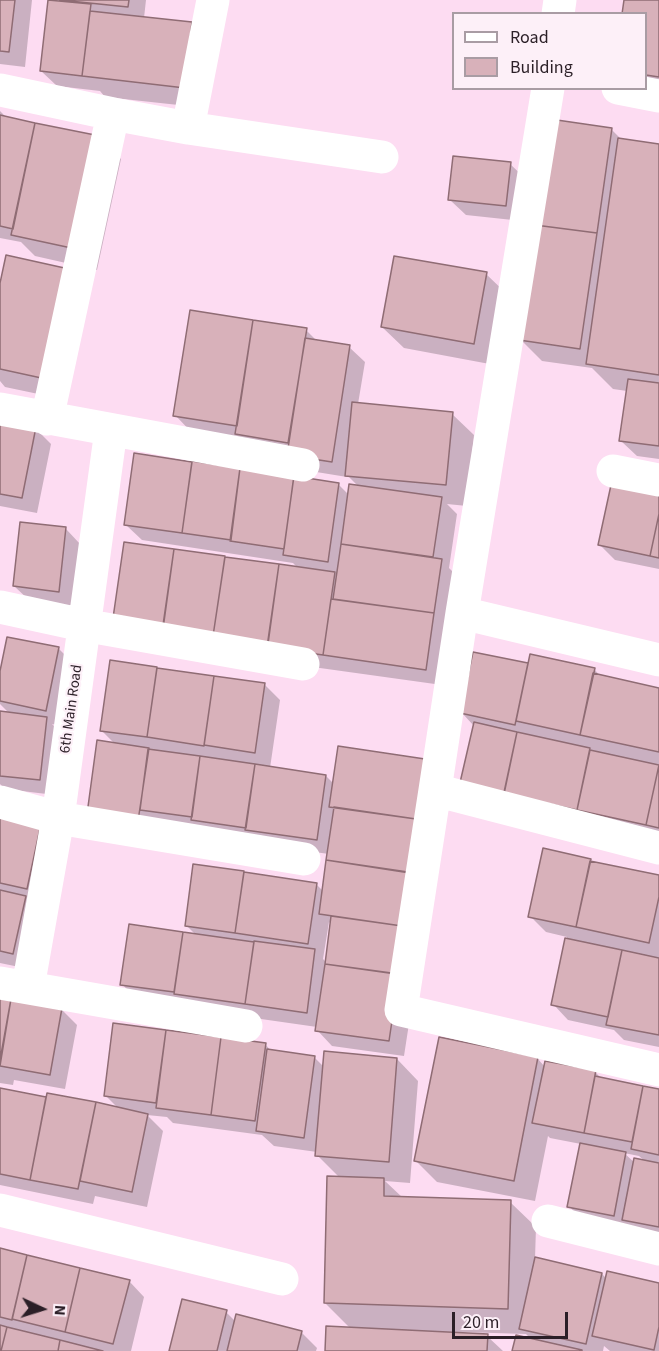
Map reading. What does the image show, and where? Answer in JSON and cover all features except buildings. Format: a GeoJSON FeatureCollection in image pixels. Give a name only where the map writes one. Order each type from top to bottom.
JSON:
{"type":"FeatureCollection","features":[{"type":"Feature","properties":{"kind":"street"},"geometry":{"type":"LineString","coordinates":[[188,128],[213,0]]}},
{"type":"Feature","properties":{"kind":"street"},"geometry":{"type":"LineString","coordinates":[[0,90],[188,128],[382,157]]}},
{"type":"Feature","properties":{"kind":"street"},"geometry":{"type":"LineString","coordinates":[[548,90],[462,613],[401,1010],[659,1070]]}},
{"type":"Feature","properties":{"kind":"street"},"geometry":{"type":"LineString","coordinates":[[628,90],[659,96]]}},
{"type":"Feature","properties":{"kind":"street"},"geometry":{"type":"LineString","coordinates":[[47,419],[113,114]]}},
{"type":"Feature","properties":{"kind":"street"},"geometry":{"type":"LineString","coordinates":[[0,409],[303,465]]}},
{"type":"Feature","properties":{"kind":"street","name":"6th Main Road"},"geometry":{"type":"LineString","coordinates":[[14,985],[58,818],[111,430]]}},
{"type":"Feature","properties":{"kind":"street"},"geometry":{"type":"LineString","coordinates":[[613,471],[659,480]]}},
{"type":"Feature","properties":{"kind":"street"},"geometry":{"type":"LineString","coordinates":[[0,607],[303,664]]}},
{"type":"Feature","properties":{"kind":"street"},"geometry":{"type":"LineString","coordinates":[[462,613],[659,660]]}},
{"type":"Feature","properties":{"kind":"street"},"geometry":{"type":"LineString","coordinates":[[435,790],[659,848]]}},
{"type":"Feature","properties":{"kind":"street"},"geometry":{"type":"LineString","coordinates":[[0,802],[58,818],[304,859]]}},
{"type":"Feature","properties":{"kind":"street"},"geometry":{"type":"LineString","coordinates":[[14,985],[246,1026]]}},
{"type":"Feature","properties":{"kind":"street"},"geometry":{"type":"LineString","coordinates":[[0,1210],[282,1280]]}},
{"type":"Feature","properties":{"kind":"street"},"geometry":{"type":"LineString","coordinates":[[548,1221],[659,1249]]}}]}
